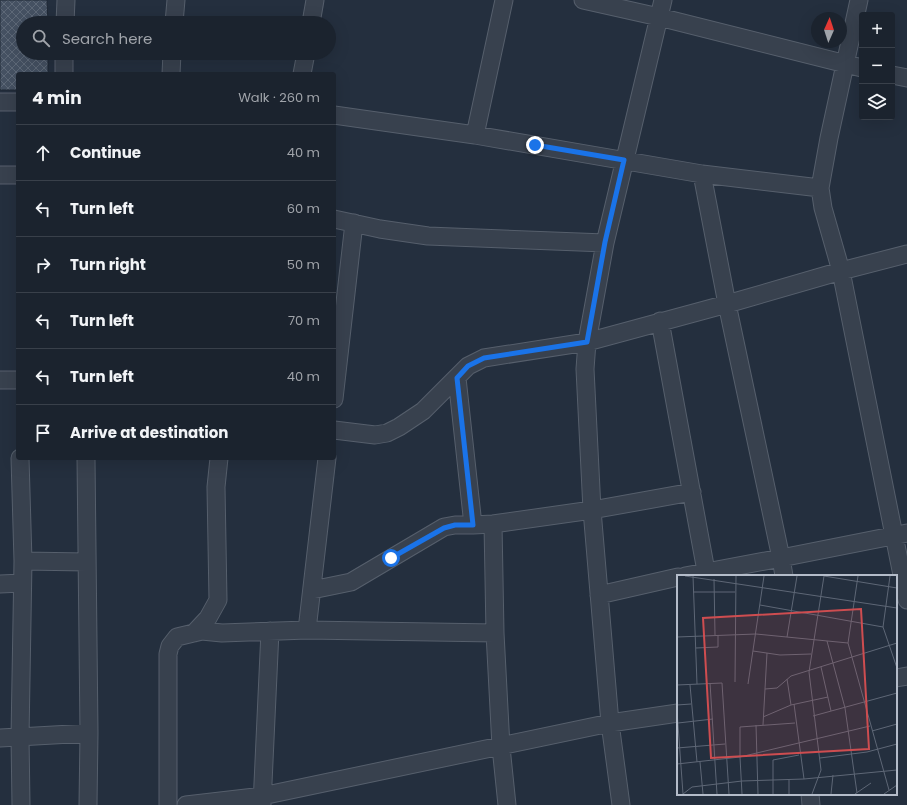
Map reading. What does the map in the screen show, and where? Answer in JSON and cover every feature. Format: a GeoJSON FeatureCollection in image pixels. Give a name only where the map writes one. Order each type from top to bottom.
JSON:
{"type":"FeatureCollection","features":[{"type":"Feature","properties":{"kind":"street"},"geometry":{"type":"LineString","coordinates":[[65,16],[66,0]]}},
{"type":"Feature","properties":{"kind":"street"},"geometry":{"type":"LineString","coordinates":[[175,16],[176,0]]}},
{"type":"Feature","properties":{"kind":"street"},"geometry":{"type":"LineString","coordinates":[[312,16],[315,0]]}},
{"type":"Feature","properties":{"kind":"street"},"geometry":{"type":"LineString","coordinates":[[475,135],[504,0]]}},
{"type":"Feature","properties":{"kind":"street"},"geometry":{"type":"LineString","coordinates":[[584,0],[659,17],[859,67]]}},
{"type":"Feature","properties":{"kind":"street"},"geometry":{"type":"LineString","coordinates":[[621,805],[610,723],[592,510],[586,393],[587,342],[605,242],[663,0]]}},
{"type":"Feature","properties":{"kind":"street"},"geometry":{"type":"LineString","coordinates":[[858,0],[820,188],[823,208],[841,271],[901,534],[907,600]]}},
{"type":"Feature","properties":{"kind":"street"},"geometry":{"type":"LineString","coordinates":[[64,60],[64,72]]}},
{"type":"Feature","properties":{"kind":"street"},"geometry":{"type":"LineString","coordinates":[[170,72],[171,60]]}},
{"type":"Feature","properties":{"kind":"street"},"geometry":{"type":"LineString","coordinates":[[302,72],[305,60]]}},
{"type":"Feature","properties":{"kind":"street"},"geometry":{"type":"LineString","coordinates":[[895,76],[907,78]]}},
{"type":"Feature","properties":{"kind":"street"},"geometry":{"type":"LineString","coordinates":[[0,102],[16,102]]}},
{"type":"Feature","properties":{"kind":"street"},"geometry":{"type":"LineString","coordinates":[[336,115],[475,135],[702,174],[820,188]]}},
{"type":"Feature","properties":{"kind":"street"},"geometry":{"type":"LineString","coordinates":[[702,174],[727,304],[784,575]]}},
{"type":"Feature","properties":{"kind":"street"},"geometry":{"type":"LineString","coordinates":[[0,175],[16,175]]}},
{"type":"Feature","properties":{"kind":"street"},"geometry":{"type":"LineString","coordinates":[[336,219],[380,229],[428,236],[605,242]]}},
{"type":"Feature","properties":{"kind":"street"},"geometry":{"type":"LineString","coordinates":[[336,381],[354,223]]}},
{"type":"Feature","properties":{"kind":"street"},"geometry":{"type":"LineString","coordinates":[[336,430],[374,435],[387,433],[423,411],[468,366],[484,358],[587,342],[907,254]]}},
{"type":"Feature","properties":{"kind":"street"},"geometry":{"type":"LineString","coordinates":[[660,321],[706,571]]}},
{"type":"Feature","properties":{"kind":"street"},"geometry":{"type":"LineString","coordinates":[[457,378],[473,525]]}},
{"type":"Feature","properties":{"kind":"street"},"geometry":{"type":"LineString","coordinates":[[0,380],[16,380]]}},
{"type":"Feature","properties":{"kind":"street"},"geometry":{"type":"LineString","coordinates":[[20,460],[23,561],[20,737],[21,805]]}},
{"type":"Feature","properties":{"kind":"street"},"geometry":{"type":"LineString","coordinates":[[86,460],[88,805]]}},
{"type":"Feature","properties":{"kind":"street"},"geometry":{"type":"LineString","coordinates":[[194,633],[208,618],[218,600],[216,487],[219,460]]}},
{"type":"Feature","properties":{"kind":"street"},"geometry":{"type":"LineString","coordinates":[[308,630],[327,460]]}},
{"type":"Feature","properties":{"kind":"street"},"geometry":{"type":"LineString","coordinates":[[312,590],[351,582],[444,528],[455,525],[493,524],[592,510],[692,492]]}},
{"type":"Feature","properties":{"kind":"street"},"geometry":{"type":"LineString","coordinates":[[493,524],[495,633],[501,747],[508,805]]}},
{"type":"Feature","properties":{"kind":"street"},"geometry":{"type":"LineString","coordinates":[[689,575],[901,534]]}},
{"type":"Feature","properties":{"kind":"street"},"geometry":{"type":"LineString","coordinates":[[23,561],[87,562]]}},
{"type":"Feature","properties":{"kind":"street"},"geometry":{"type":"LineString","coordinates":[[599,595],[677,577]]}},
{"type":"Feature","properties":{"kind":"street"},"geometry":{"type":"LineString","coordinates":[[0,584],[22,583]]}},
{"type":"Feature","properties":{"kind":"street"},"geometry":{"type":"LineString","coordinates":[[168,805],[168,654],[170,646],[177,637],[202,631],[222,633],[308,630],[495,633]]}},
{"type":"Feature","properties":{"kind":"street"},"geometry":{"type":"LineString","coordinates":[[262,800],[270,631]]}},
{"type":"Feature","properties":{"kind":"street"},"geometry":{"type":"LineString","coordinates":[[897,678],[907,676]]}},
{"type":"Feature","properties":{"kind":"street"},"geometry":{"type":"LineString","coordinates":[[186,805],[262,800],[610,723],[677,713]]}},
{"type":"Feature","properties":{"kind":"street"},"geometry":{"type":"LineString","coordinates":[[0,738],[88,733]]}},
{"type":"Feature","properties":{"kind":"street"},"geometry":{"type":"LineString","coordinates":[[810,795],[811,805]]}},
{"type":"Feature","properties":{"kind":"building"},"geometry":{"type":"Polygon","coordinates":[[[0,0],[47,0],[48,16],[16,16],[16,60],[48,60],[48,72],[16,72],[16,90],[0,90],[0,0]]]}},
{"type":"Feature","properties":{"kind":"route"},"geometry":{"type":"LineString","coordinates":[[391,558],[444,528],[455,525],[473,525],[457,378],[468,366],[484,358],[587,342],[605,242],[624,160],[535,145]]}}]}
